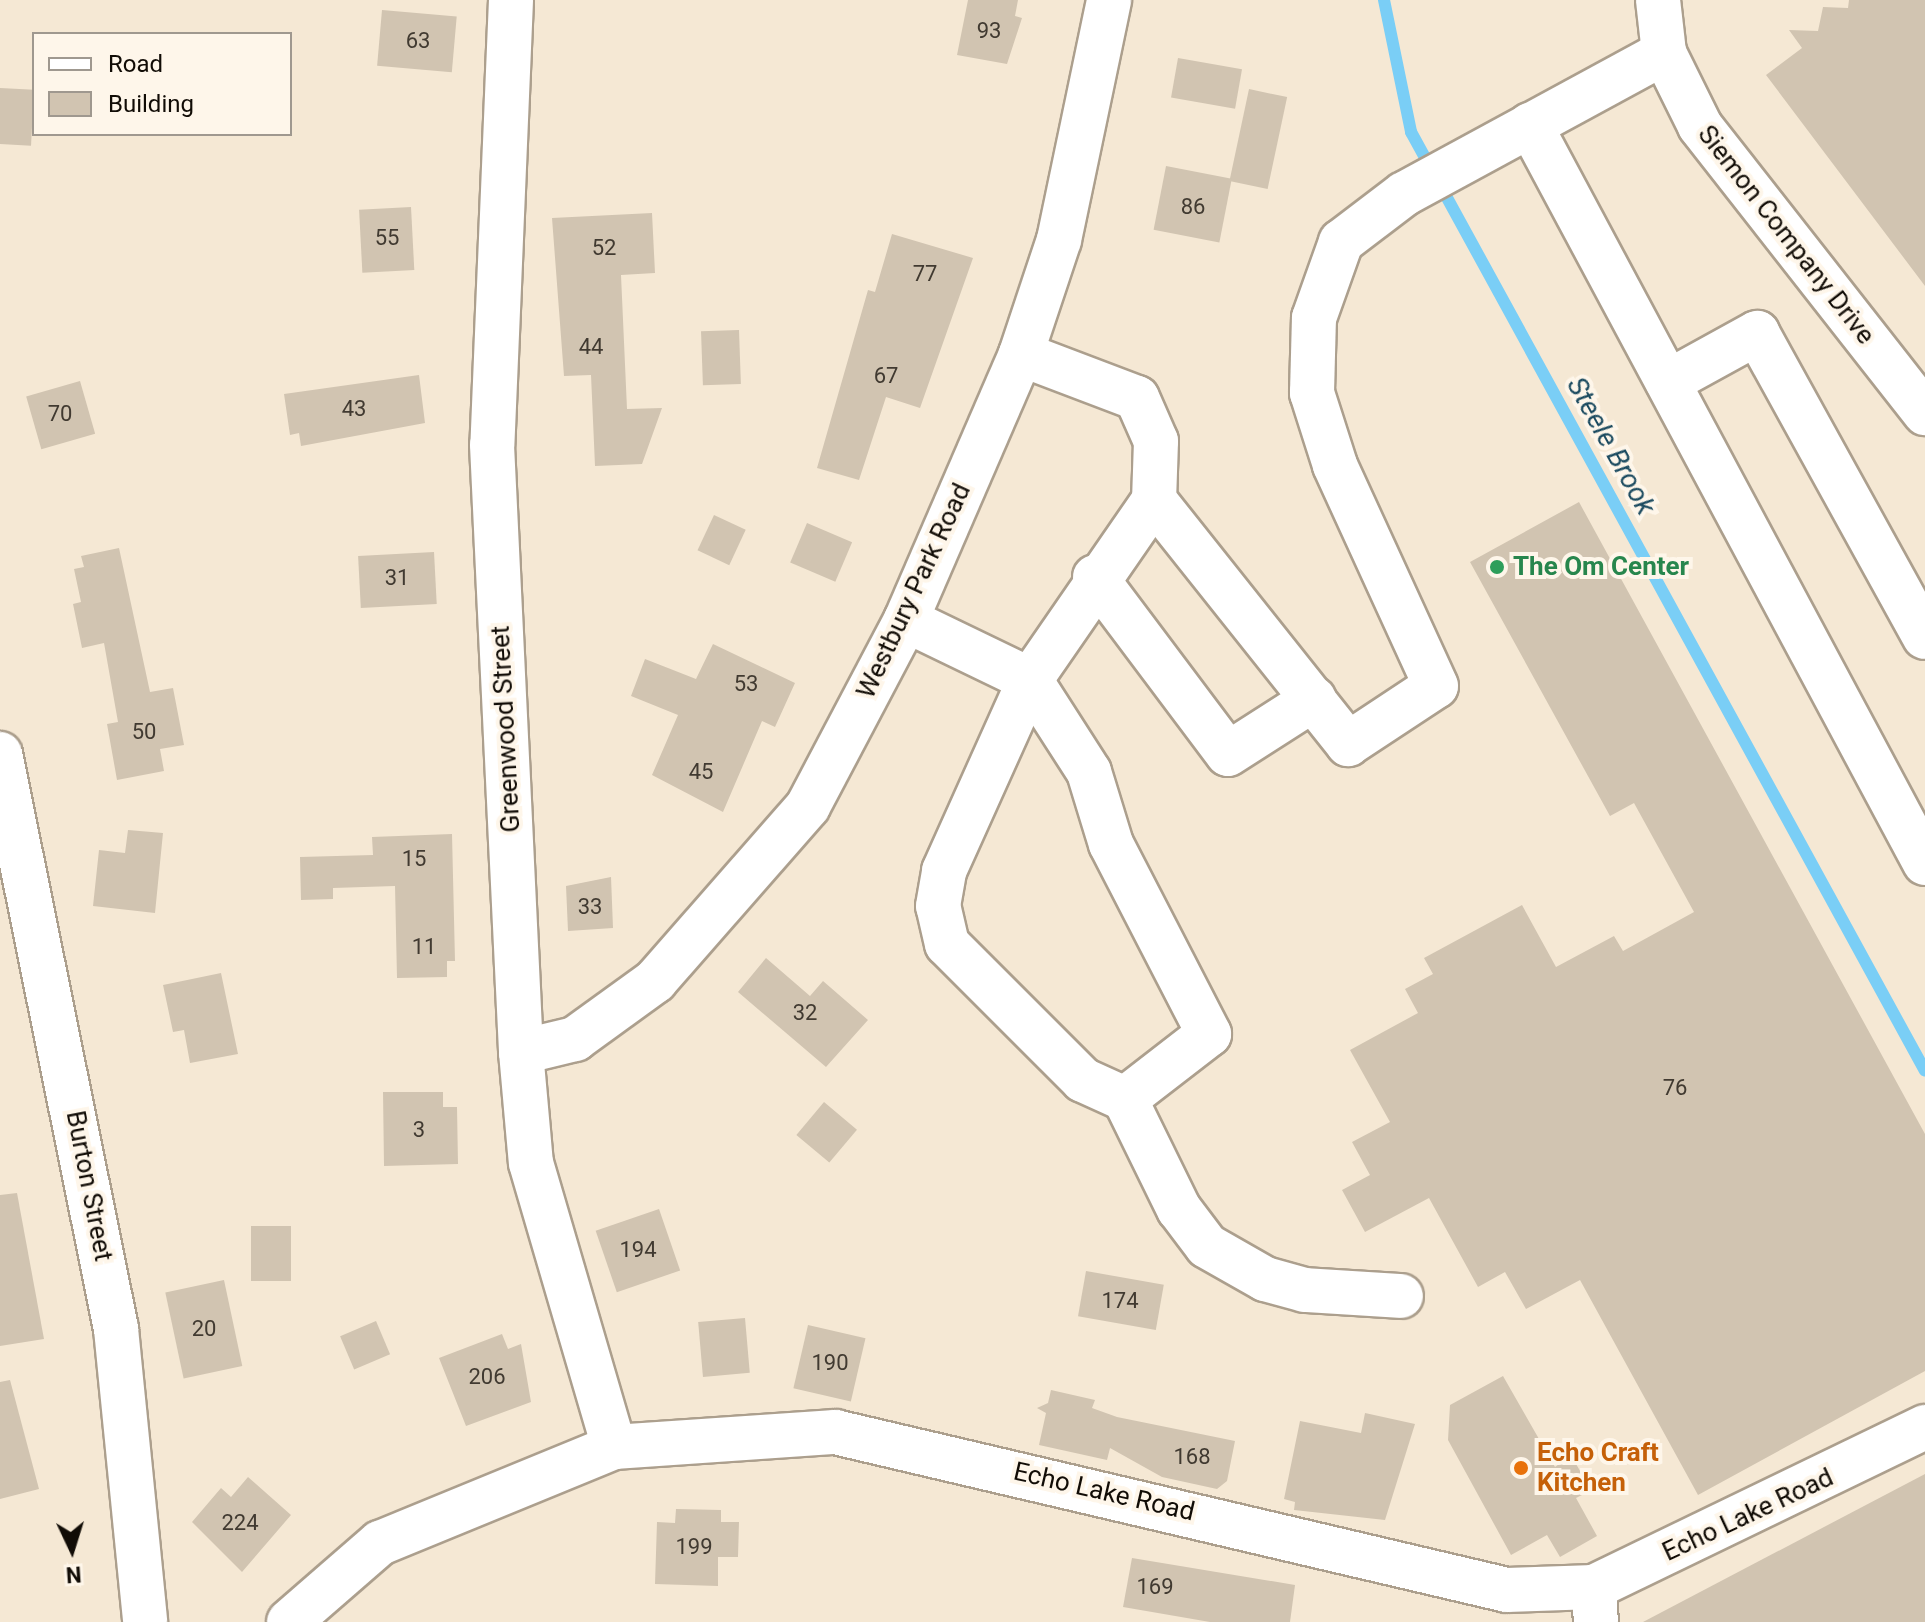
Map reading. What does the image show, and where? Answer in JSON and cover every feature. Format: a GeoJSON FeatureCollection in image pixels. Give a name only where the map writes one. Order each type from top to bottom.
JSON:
{"type":"FeatureCollection","features":[{"type":"Feature","properties":{"kind":"street","name":"Greenwood Street"},"geometry":{"type":"LineString","coordinates":[[511,0],[492,445],[521,1052],[531,1163],[614,1447]]}},
{"type":"Feature","properties":{"kind":"street","name":"Westbury Park Road"},"geometry":{"type":"LineString","coordinates":[[521,1052],[575,1039],[655,981],[808,806],[906,620],[1021,354],[1059,240],[1109,0]]}},
{"type":"Feature","properties":{"kind":"street","name":"Siemon Company Drive"},"geometry":{"type":"LineString","coordinates":[[1658,0],[1664,53],[1700,126],[1925,413]]}},
{"type":"Feature","properties":{"kind":"street"},"geometry":{"type":"LineString","coordinates":[[1154,500],[1348,744],[1436,686],[1335,465],[1312,393],[1314,318],[1341,242],[1404,194],[1664,53]]}},
{"type":"Feature","properties":{"kind":"street"},"geometry":{"type":"LineString","coordinates":[[1530,125],[1925,863]]}},
{"type":"Feature","properties":{"kind":"street"},"geometry":{"type":"LineString","coordinates":[[1668,382],[1757,333],[1925,637]]}},
{"type":"Feature","properties":{"kind":"street"},"geometry":{"type":"LineString","coordinates":[[1021,354],[1137,398],[1156,441],[1154,500],[1095,577],[1030,680],[944,871],[941,919],[947,944],[1083,1080],[1125,1099],[1179,1209],[1207,1246],[1265,1279],[1305,1290],[1401,1296]]}},
{"type":"Feature","properties":{"kind":"street"},"geometry":{"type":"LineString","coordinates":[[1095,577],[1228,754],[1314,699]]}},
{"type":"Feature","properties":{"kind":"street"},"geometry":{"type":"LineString","coordinates":[[906,620],[1030,680],[1089,772],[1111,844],[1209,1034],[1125,1099]]}},
{"type":"Feature","properties":{"kind":"street","name":"Burton Street"},"geometry":{"type":"LineString","coordinates":[[0,754],[116,1329],[145,1622]]}},
{"type":"Feature","properties":{"kind":"street","name":"Echo Lake Road"},"geometry":{"type":"LineString","coordinates":[[289,1622],[380,1543],[614,1447],[835,1432],[1507,1590],[1595,1604],[1925,1427]]}},
{"type":"Feature","properties":{"kind":"building"},"geometry":{"type":"Polygon","coordinates":[[[968,0],[1018,0],[1015,16],[1022,18],[1007,64],[957,55],[968,0]]]}},
{"type":"Feature","properties":{"kind":"building"},"geometry":{"type":"Polygon","coordinates":[[[1849,0],[1925,0],[1925,286],[1766,75],[1802,48],[1789,30],[1818,31],[1823,7],[1848,8],[1849,0]]]}},
{"type":"Feature","properties":{"kind":"building"},"geometry":{"type":"Polygon","coordinates":[[[382,10],[457,17],[452,72],[377,66],[382,10]]]}},
{"type":"Feature","properties":{"kind":"building"},"geometry":{"type":"Polygon","coordinates":[[[1178,58],[1242,69],[1235,109],[1171,97],[1178,58]]]}},
{"type":"Feature","properties":{"kind":"building"},"geometry":{"type":"Polygon","coordinates":[[[0,88],[32,90],[31,146],[0,144],[0,88]]]}},
{"type":"Feature","properties":{"kind":"building"},"geometry":{"type":"Polygon","coordinates":[[[1249,89],[1287,97],[1268,189],[1229,181],[1249,89]]]}},
{"type":"Feature","properties":{"kind":"building"},"geometry":{"type":"Polygon","coordinates":[[[1166,166],[1232,179],[1219,243],[1154,230],[1166,166]]]}},
{"type":"Feature","properties":{"kind":"building"},"geometry":{"type":"Polygon","coordinates":[[[411,207],[414,270],[362,273],[359,210],[411,207]]]}},
{"type":"Feature","properties":{"kind":"building"},"geometry":{"type":"Polygon","coordinates":[[[652,213],[655,273],[621,275],[627,409],[662,408],[642,464],[595,466],[591,375],[564,376],[552,218],[652,213]]]}},
{"type":"Feature","properties":{"kind":"building"},"geometry":{"type":"Polygon","coordinates":[[[892,234],[973,258],[920,408],[886,397],[859,480],[817,468],[868,290],[875,292],[892,234]]]}},
{"type":"Feature","properties":{"kind":"building"},"geometry":{"type":"Polygon","coordinates":[[[739,330],[741,384],[703,385],[701,331],[739,330]]]}},
{"type":"Feature","properties":{"kind":"building"},"geometry":{"type":"Polygon","coordinates":[[[419,375],[425,423],[301,446],[299,433],[290,435],[284,394],[419,375]]]}},
{"type":"Feature","properties":{"kind":"building"},"geometry":{"type":"Polygon","coordinates":[[[80,381],[95,434],[41,449],[26,396],[80,381]]]}},
{"type":"Feature","properties":{"kind":"building"},"geometry":{"type":"Polygon","coordinates":[[[1579,502],[1925,1134],[1925,1371],[1698,1495],[1580,1280],[1526,1309],[1505,1272],[1478,1287],[1429,1198],[1365,1232],[1342,1190],[1370,1175],[1352,1142],[1390,1122],[1350,1050],[1418,1013],[1405,989],[1433,974],[1424,958],[1522,905],[1556,967],[1614,936],[1623,951],[1694,912],[1634,803],[1610,816],[1470,562],[1579,502]]]}},
{"type":"Feature","properties":{"kind":"building"},"geometry":{"type":"Polygon","coordinates":[[[714,515],[746,530],[729,565],[698,550],[714,515]]]}},
{"type":"Feature","properties":{"kind":"building"},"geometry":{"type":"Polygon","coordinates":[[[807,523],[852,542],[835,582],[790,563],[807,523]]]}},
{"type":"Feature","properties":{"kind":"building"},"geometry":{"type":"Polygon","coordinates":[[[119,548],[150,692],[173,688],[184,745],[160,749],[164,771],[117,780],[107,724],[118,722],[104,643],[82,648],[73,604],[81,602],[74,569],[84,567],[81,556],[119,548]]]}},
{"type":"Feature","properties":{"kind":"building"},"geometry":{"type":"Polygon","coordinates":[[[434,552],[437,604],[361,608],[358,556],[434,552]]]}},
{"type":"Feature","properties":{"kind":"building"},"geometry":{"type":"Polygon","coordinates":[[[713,644],[795,683],[775,727],[762,721],[723,812],[652,775],[678,715],[631,696],[645,659],[696,679],[713,644]]]}},
{"type":"Feature","properties":{"kind":"building"},"geometry":{"type":"Polygon","coordinates":[[[128,830],[163,833],[155,913],[93,906],[99,850],[125,853],[128,830]]]}},
{"type":"Feature","properties":{"kind":"building"},"geometry":{"type":"Polygon","coordinates":[[[452,834],[455,961],[447,961],[447,977],[397,978],[395,886],[333,888],[333,899],[301,900],[300,857],[373,855],[372,837],[452,834]]]}},
{"type":"Feature","properties":{"kind":"building"},"geometry":{"type":"Polygon","coordinates":[[[611,877],[613,928],[568,931],[566,886],[611,877]]]}},
{"type":"Feature","properties":{"kind":"building"},"geometry":{"type":"Polygon","coordinates":[[[766,958],[810,996],[823,981],[868,1020],[826,1067],[738,992],[766,958]]]}},
{"type":"Feature","properties":{"kind":"building"},"geometry":{"type":"Polygon","coordinates":[[[221,973],[238,1054],[190,1063],[184,1030],[173,1032],[163,985],[221,973]]]}},
{"type":"Feature","properties":{"kind":"building"},"geometry":{"type":"Polygon","coordinates":[[[383,1092],[443,1092],[443,1107],[457,1107],[458,1164],[384,1166],[383,1092]]]}},
{"type":"Feature","properties":{"kind":"building"},"geometry":{"type":"Polygon","coordinates":[[[824,1102],[857,1130],[829,1163],[796,1135],[824,1102]]]}},
{"type":"Feature","properties":{"kind":"building"},"geometry":{"type":"Polygon","coordinates":[[[17,1193],[44,1339],[0,1346],[0,1195],[17,1193]]]}},
{"type":"Feature","properties":{"kind":"building"},"geometry":{"type":"Polygon","coordinates":[[[659,1209],[680,1270],[617,1292],[596,1231],[659,1209]]]}},
{"type":"Feature","properties":{"kind":"building"},"geometry":{"type":"Polygon","coordinates":[[[251,1226],[291,1226],[291,1281],[251,1281],[251,1226]]]}},
{"type":"Feature","properties":{"kind":"building"},"geometry":{"type":"Polygon","coordinates":[[[1086,1271],[1164,1285],[1156,1330],[1078,1316],[1086,1271]]]}},
{"type":"Feature","properties":{"kind":"building"},"geometry":{"type":"Polygon","coordinates":[[[224,1280],[242,1366],[184,1379],[165,1292],[224,1280]]]}},
{"type":"Feature","properties":{"kind":"building"},"geometry":{"type":"Polygon","coordinates":[[[745,1318],[750,1373],[703,1377],[698,1322],[745,1318]]]}},
{"type":"Feature","properties":{"kind":"building"},"geometry":{"type":"Polygon","coordinates":[[[376,1321],[390,1354],[354,1369],[340,1336],[376,1321]]]}},
{"type":"Feature","properties":{"kind":"building"},"geometry":{"type":"Polygon","coordinates":[[[808,1325],[865,1338],[851,1402],[793,1388],[808,1325]]]}},
{"type":"Feature","properties":{"kind":"building"},"geometry":{"type":"Polygon","coordinates":[[[502,1334],[508,1349],[521,1344],[531,1402],[466,1426],[439,1358],[502,1334]]]}},
{"type":"Feature","properties":{"kind":"building","name":"Echo Craft Kitchen"},"geometry":{"type":"Polygon","coordinates":[[[1503,1376],[1555,1467],[1571,1455],[1584,1478],[1586,1493],[1576,1498],[1597,1536],[1560,1557],[1547,1535],[1511,1555],[1448,1440],[1450,1405],[1503,1376]]]}},
{"type":"Feature","properties":{"kind":"building"},"geometry":{"type":"Polygon","coordinates":[[[10,1380],[39,1489],[0,1499],[0,1382],[10,1380]]]}},
{"type":"Feature","properties":{"kind":"building"},"geometry":{"type":"Polygon","coordinates":[[[1051,1390],[1095,1400],[1092,1408],[1117,1417],[1235,1441],[1227,1481],[1217,1489],[1162,1477],[1110,1448],[1107,1460],[1039,1445],[1046,1413],[1037,1408],[1048,1403],[1051,1390]]]}},
{"type":"Feature","properties":{"kind":"building"},"geometry":{"type":"Polygon","coordinates":[[[1365,1413],[1415,1424],[1385,1520],[1294,1510],[1295,1502],[1284,1499],[1300,1421],[1361,1433],[1365,1413]]]}},
{"type":"Feature","properties":{"kind":"building"},"geometry":{"type":"Polygon","coordinates":[[[1925,1474],[1925,1622],[1643,1622],[1925,1474]]]}},
{"type":"Feature","properties":{"kind":"building"},"geometry":{"type":"Polygon","coordinates":[[[248,1477],[291,1515],[242,1572],[192,1522],[221,1488],[231,1497],[248,1477]]]}},
{"type":"Feature","properties":{"kind":"building"},"geometry":{"type":"Polygon","coordinates":[[[676,1509],[721,1510],[721,1522],[739,1522],[738,1557],[718,1557],[718,1586],[655,1584],[657,1522],[675,1523],[676,1509]]]}},
{"type":"Feature","properties":{"kind":"building"},"geometry":{"type":"Polygon","coordinates":[[[1132,1558],[1295,1585],[1290,1622],[1210,1622],[1123,1607],[1132,1558]]]}},
{"type":"Feature","properties":{"kind":"waterway","name":"Steele Brook"},"geometry":{"type":"LineString","coordinates":[[1384,0],[1411,132],[1925,1071]]}},
{"type":"Feature","properties":{"kind":"place","name":"The Om Center"},"geometry":{"type":"Point","coordinates":[1497,567]}},
{"type":"Feature","properties":{"kind":"place","name":"Echo Craft Kitchen"},"geometry":{"type":"Point","coordinates":[1521,1468]}}]}
